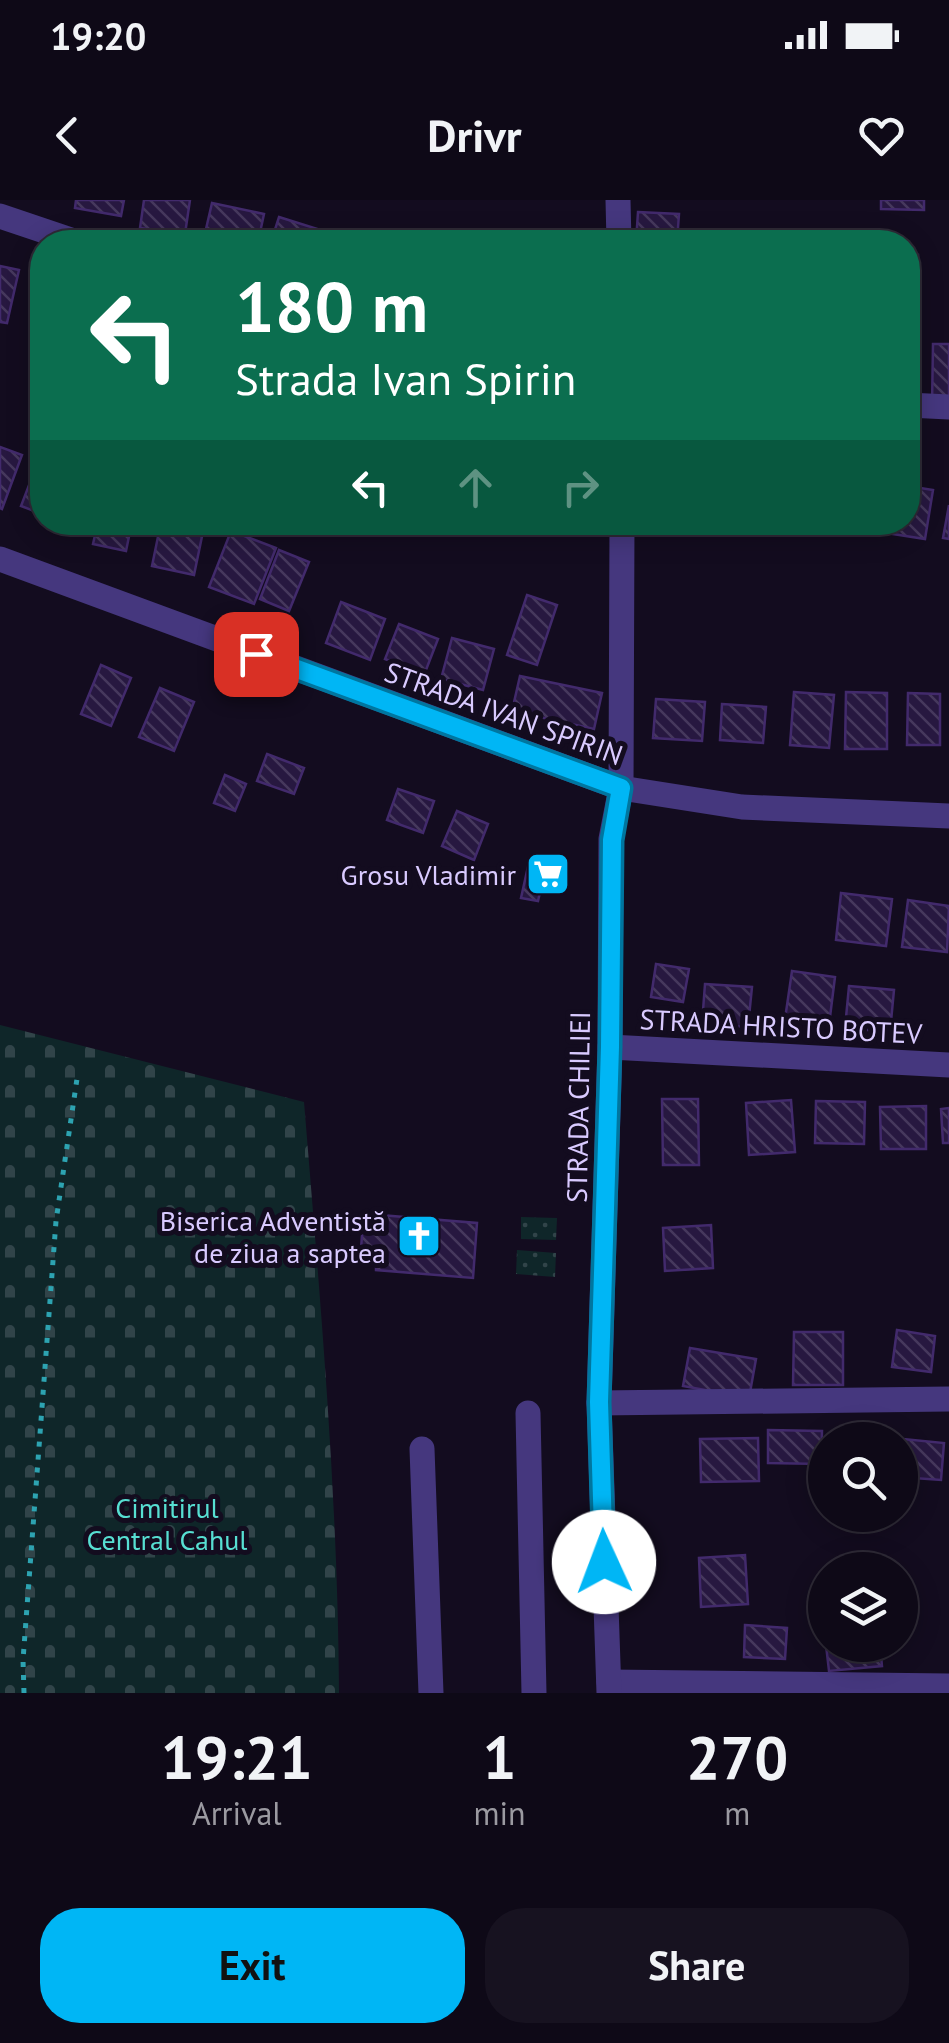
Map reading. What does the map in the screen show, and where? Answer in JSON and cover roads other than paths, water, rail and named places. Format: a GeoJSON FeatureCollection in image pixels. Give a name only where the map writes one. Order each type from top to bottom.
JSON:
{"type":"FeatureCollection","features":[{"type":"Feature","properties":{"kind":"street"},"geometry":{"type":"LineString","coordinates":[[618,200],[619,230]]}},
{"type":"Feature","properties":{"kind":"street"},"geometry":{"type":"LineString","coordinates":[[0,216],[42,230]]}},
{"type":"Feature","properties":{"kind":"street"},"geometry":{"type":"LineString","coordinates":[[920,406],[949,407]]}},
{"type":"Feature","properties":{"kind":"street","name":"STRADA CHILIEI"},"geometry":{"type":"LineString","coordinates":[[609,1688],[599,1402],[612,840],[621,788],[622,535]]}},
{"type":"Feature","properties":{"kind":"street","name":"STRADA IVAN SPIRIN"},"geometry":{"type":"LineString","coordinates":[[0,559],[621,788],[742,807],[949,816]]}},
{"type":"Feature","properties":{"kind":"street","name":"STRADA HRISTO BOTEV"},"geometry":{"type":"LineString","coordinates":[[610,1047],[949,1065]]}},
{"type":"Feature","properties":{"kind":"street"},"geometry":{"type":"LineString","coordinates":[[599,1402],[949,1399]]}},
{"type":"Feature","properties":{"kind":"street"},"geometry":{"type":"LineString","coordinates":[[528,1413],[534,1693]]}},
{"type":"Feature","properties":{"kind":"street"},"geometry":{"type":"LineString","coordinates":[[422,1449],[431,1693]]}},
{"type":"Feature","properties":{"kind":"street"},"geometry":{"type":"LineString","coordinates":[[609,1688],[949,1686]]}},
{"type":"Feature","properties":{"kind":"place","name":"Grosu Vladimir"},"geometry":{"type":"Point","coordinates":[548,874]}},
{"type":"Feature","properties":{"kind":"place","name":"Biserica Adventistă de ziua a saptea"},"geometry":{"type":"Point","coordinates":[419,1236]}},
{"type":"Feature","properties":{"kind":"park label","name":"Cimitirul Central Cahul"},"geometry":{"type":"Point","coordinates":[167,1523]}}]}
